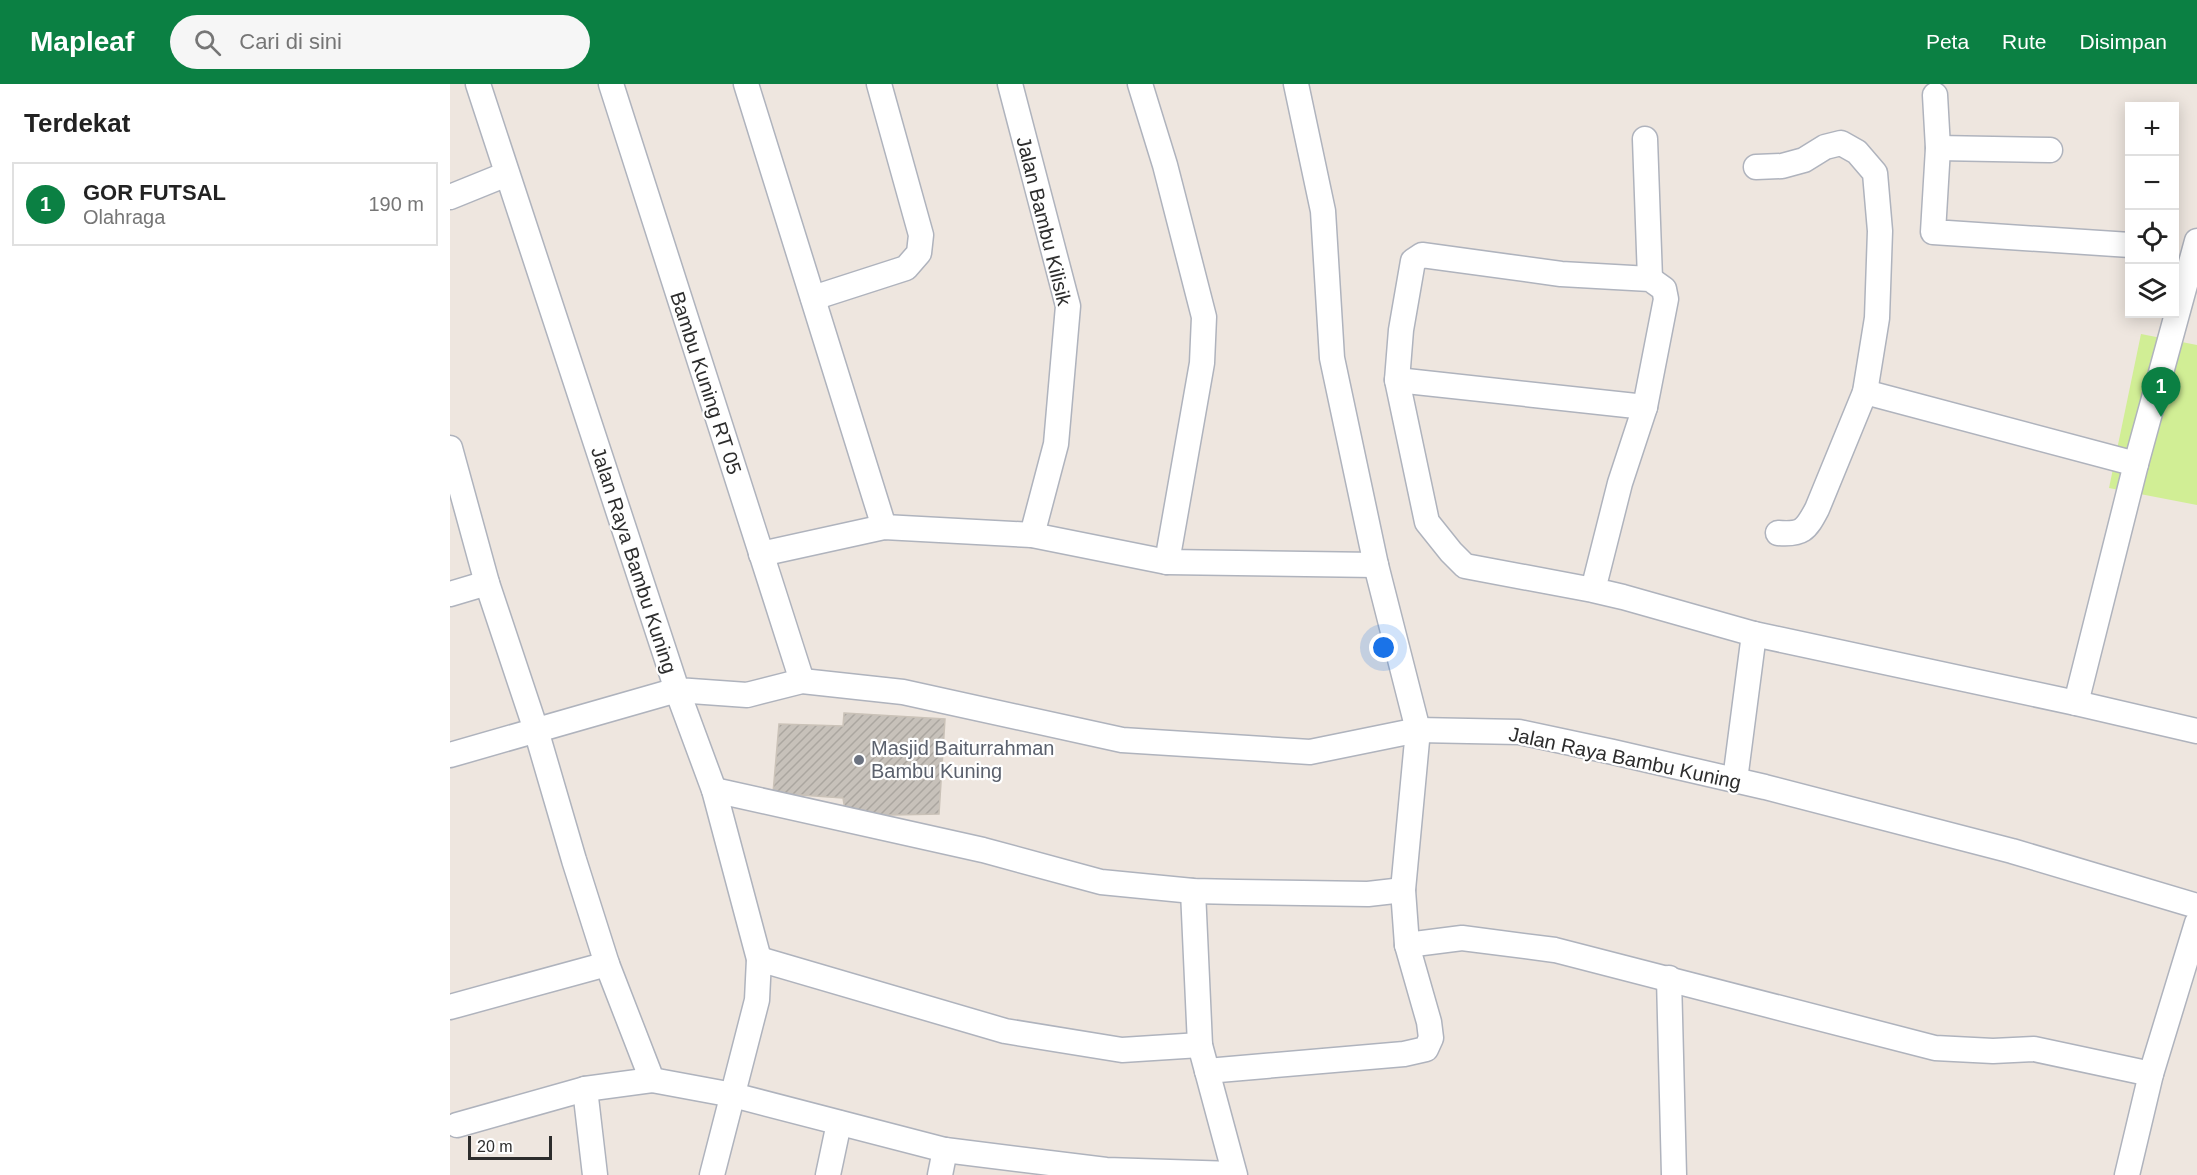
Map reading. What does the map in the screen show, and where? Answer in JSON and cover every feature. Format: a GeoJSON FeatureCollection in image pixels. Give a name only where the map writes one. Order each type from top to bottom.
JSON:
{"type":"FeatureCollection","features":[{"type":"Feature","properties":{"kind":"street","name":"Jalan Raya Bambu Kuning"},"geometry":{"type":"LineString","coordinates":[[478,84],[676,690],[747,695],[802,681],[903,692],[1122,740],[1310,752],[1418,730],[1519,732],[1735,780],[2012,851],[2197,906]]}},
{"type":"Feature","properties":{"kind":"street","name":"Bambu Kuning RT 05"},"geometry":{"type":"LineString","coordinates":[[611,84],[802,681]]}},
{"type":"Feature","properties":{"kind":"street"},"geometry":{"type":"LineString","coordinates":[[746,84],[884,527]]}},
{"type":"Feature","properties":{"kind":"street"},"geometry":{"type":"LineString","coordinates":[[813,298],[906,268],[919,253],[921,235],[879,84]]}},
{"type":"Feature","properties":{"kind":"street","name":"Jalan Bambu Kilisik"},"geometry":{"type":"LineString","coordinates":[[1010,84],[1068,306],[1056,444],[1032,535]]}},
{"type":"Feature","properties":{"kind":"street"},"geometry":{"type":"LineString","coordinates":[[1140,84],[1165,165],[1204,317],[1202,363],[1167,562]]}},
{"type":"Feature","properties":{"kind":"street"},"geometry":{"type":"LineString","coordinates":[[1207,1071],[1404,1054],[1426,1049],[1431,1038],[1418,944],[1403,890],[1418,730],[1376,566],[1332,358],[1323,211],[1296,84]]}},
{"type":"Feature","properties":{"kind":"street"},"geometry":{"type":"LineString","coordinates":[[1935,94],[1938,148],[1933,232],[2125,245]]}},
{"type":"Feature","properties":{"kind":"street"},"geometry":{"type":"LineString","coordinates":[[1645,139],[1650,279]]}},
{"type":"Feature","properties":{"kind":"street"},"geometry":{"type":"LineString","coordinates":[[1756,167],[1782,166],[1804,160],[1825,147],[1841,144],[1857,152],[1875,173],[1880,231],[1877,318],[1865,392],[1817,510],[1808,526],[1795,534],[1778,533]]}},
{"type":"Feature","properties":{"kind":"street"},"geometry":{"type":"LineString","coordinates":[[1938,148],[2050,150]]}},
{"type":"Feature","properties":{"kind":"street"},"geometry":{"type":"LineString","coordinates":[[450,197],[507,174]]}},
{"type":"Feature","properties":{"kind":"street"},"geometry":{"type":"LineString","coordinates":[[2076,703],[2188,246]]}},
{"type":"Feature","properties":{"kind":"street"},"geometry":{"type":"LineString","coordinates":[[1593,590],[1620,483],[1645,407],[1666,299],[1664,289],[1650,279],[1561,274],[1422,255],[1413,261],[1401,330],[1397,380],[1427,522],[1465,566],[1593,590],[1754,634],[2197,731]]}},
{"type":"Feature","properties":{"kind":"street"},"geometry":{"type":"LineString","coordinates":[[1397,380],[1645,407]]}},
{"type":"Feature","properties":{"kind":"street"},"geometry":{"type":"LineString","coordinates":[[1865,392],[2136,464]]}},
{"type":"Feature","properties":{"kind":"street"},"geometry":{"type":"LineString","coordinates":[[451,452],[487,583],[536,730],[607,964],[652,1080]]}},
{"type":"Feature","properties":{"kind":"street"},"geometry":{"type":"LineString","coordinates":[[761,554],[884,527],[1032,535],[1167,562],[1376,566]]}},
{"type":"Feature","properties":{"kind":"street"},"geometry":{"type":"LineString","coordinates":[[450,594],[487,583]]}},
{"type":"Feature","properties":{"kind":"street"},"geometry":{"type":"LineString","coordinates":[[1735,780],[1754,634]]}},
{"type":"Feature","properties":{"kind":"street"},"geometry":{"type":"LineString","coordinates":[[450,754],[676,690],[714,790],[759,959],[757,1000],[712,1175]]}},
{"type":"Feature","properties":{"kind":"street"},"geometry":{"type":"LineString","coordinates":[[714,790],[983,850],[1101,882],[1193,891],[1368,894],[1403,890]]}},
{"type":"Feature","properties":{"kind":"street"},"geometry":{"type":"LineString","coordinates":[[457,1125],[585,1089],[652,1080],[733,1095],[945,1150],[1097,1172],[1235,1174],[1200,1045],[1193,891]]}},
{"type":"Feature","properties":{"kind":"street"},"geometry":{"type":"LineString","coordinates":[[2127,1175],[2151,1074],[2197,923]]}},
{"type":"Feature","properties":{"kind":"street"},"geometry":{"type":"LineString","coordinates":[[1418,944],[1462,938],[1555,950],[1935,1048],[1993,1051],[2034,1049],[2151,1074]]}},
{"type":"Feature","properties":{"kind":"street"},"geometry":{"type":"LineString","coordinates":[[759,959],[1005,1031],[1122,1050],[1200,1045]]}},
{"type":"Feature","properties":{"kind":"street"},"geometry":{"type":"LineString","coordinates":[[450,1007],[607,964]]}},
{"type":"Feature","properties":{"kind":"street"},"geometry":{"type":"LineString","coordinates":[[1669,978],[1674,1175]]}},
{"type":"Feature","properties":{"kind":"street"},"geometry":{"type":"LineString","coordinates":[[585,1089],[595,1175]]}},
{"type":"Feature","properties":{"kind":"street"},"geometry":{"type":"LineString","coordinates":[[828,1175],[839,1123]]}},
{"type":"Feature","properties":{"kind":"street"},"geometry":{"type":"LineString","coordinates":[[940,1175],[945,1150]]}},
{"type":"Feature","properties":{"kind":"green space"},"geometry":{"type":"Polygon","coordinates":[[[2141,334],[2197,345],[2197,505],[2109,488],[2141,334]]]}},
{"type":"Feature","properties":{"kind":"building","name":"Masjid Baiturrahman Bambu Kuning"},"geometry":{"type":"Polygon","coordinates":[[[844,713],[945,719],[939,814],[846,816],[843,798],[773,793],[779,724],[843,726],[844,713]]]}},
{"type":"Feature","properties":{"kind":"place","name":"GOR FUTSAL"},"geometry":{"type":"Point","coordinates":[2161,417]}},
{"type":"Feature","properties":{"kind":"place","name":"Masjid Baiturrahman Bambu Kuning"},"geometry":{"type":"Point","coordinates":[859,760]}}]}
